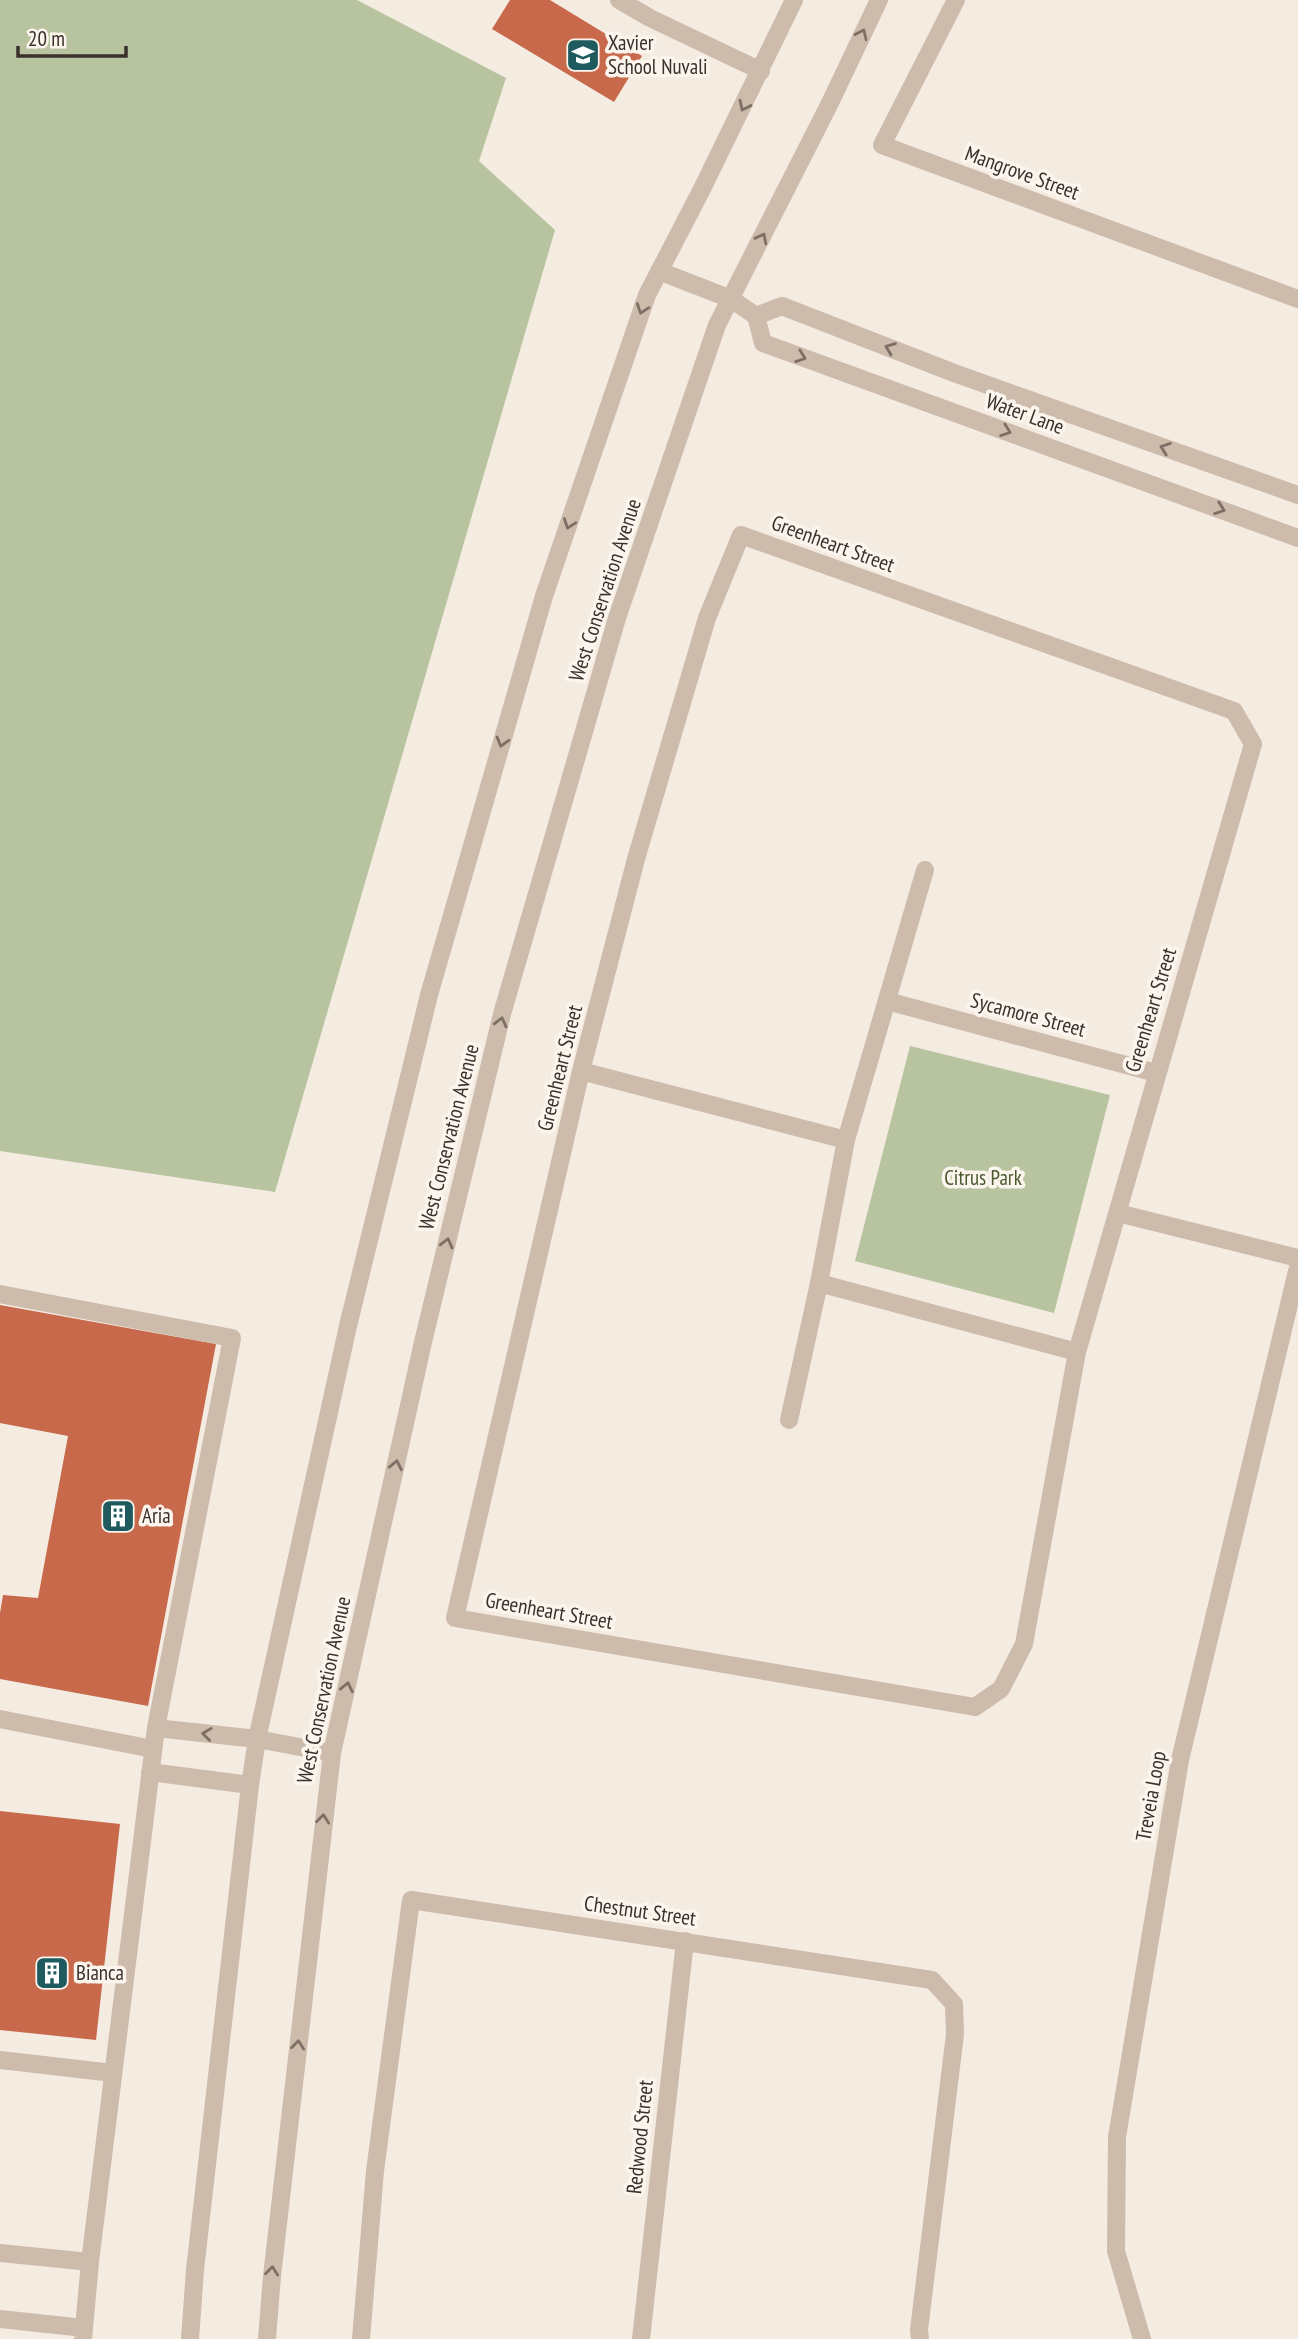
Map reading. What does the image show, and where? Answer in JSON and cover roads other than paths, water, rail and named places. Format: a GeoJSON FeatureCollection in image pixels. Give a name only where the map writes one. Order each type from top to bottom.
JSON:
{"type":"FeatureCollection","features":[{"type":"Feature","properties":{"kind":"street"},"geometry":{"type":"LineString","coordinates":[[620,0],[650,18],[761,71]]}},
{"type":"Feature","properties":{"kind":"street"},"geometry":{"type":"LineString","coordinates":[[190,2339],[195,2270],[257,1740],[348,1326],[429,995],[544,596],[647,295],[761,71],[794,0]]}},
{"type":"Feature","properties":{"kind":"street","name":"West Conservation Avenue"},"geometry":{"type":"LineString","coordinates":[[267,2339],[332,1753],[423,1342],[502,1014],[617,618],[717,325],[829,104],[878,0]]}},
{"type":"Feature","properties":{"kind":"street","name":"Mangrove Street"},"geometry":{"type":"LineString","coordinates":[[956,0],[882,145],[1298,299]]}},
{"type":"Feature","properties":{"kind":"street"},"geometry":{"type":"LineString","coordinates":[[659,271],[731,299],[756,316]]}},
{"type":"Feature","properties":{"kind":"street","name":"Water Lane"},"geometry":{"type":"LineString","coordinates":[[1298,495],[954,373],[782,306],[756,316],[763,343],[1298,538]]}},
{"type":"Feature","properties":{"kind":"street","name":"Greenheart Street"},"geometry":{"type":"LineString","coordinates":[[741,535],[1234,711],[1253,744],[1077,1352],[1024,1644],[1001,1689],[975,1707],[455,1618],[581,1071],[636,859],[707,618],[741,535]]}},
{"type":"Feature","properties":{"kind":"street"},"geometry":{"type":"LineString","coordinates":[[789,1420],[846,1140],[925,870]]}},
{"type":"Feature","properties":{"kind":"street","name":"Sycamore Street"},"geometry":{"type":"LineString","coordinates":[[887,1001],[1156,1073]]}},
{"type":"Feature","properties":{"kind":"street"},"geometry":{"type":"LineString","coordinates":[[581,1071],[846,1140]]}},
{"type":"Feature","properties":{"kind":"street"},"geometry":{"type":"LineString","coordinates":[[1118,1213],[1298,1258]]}},
{"type":"Feature","properties":{"kind":"street","name":"Treveia Loop"},"geometry":{"type":"LineString","coordinates":[[1142,2339],[1116,2251],[1116,2137],[1180,1760],[1298,1267]]}},
{"type":"Feature","properties":{"kind":"street"},"geometry":{"type":"LineString","coordinates":[[818,1283],[1077,1352]]}},
{"type":"Feature","properties":{"kind":"street"},"geometry":{"type":"LineString","coordinates":[[0,1294],[232,1338],[156,1728],[90,2262],[84,2333],[0,2319]]}},
{"type":"Feature","properties":{"kind":"street"},"geometry":{"type":"LineString","coordinates":[[0,1719],[153,1749]]}},
{"type":"Feature","properties":{"kind":"street"},"geometry":{"type":"LineString","coordinates":[[156,1728],[257,1740],[332,1753]]}},
{"type":"Feature","properties":{"kind":"street"},"geometry":{"type":"LineString","coordinates":[[150,1772],[250,1785]]}},
{"type":"Feature","properties":{"kind":"street","name":"Chestnut Street"},"geometry":{"type":"LineString","coordinates":[[360,2339],[375,2171],[411,1900],[932,1980],[954,2004],[955,2034],[920,2339]]}},
{"type":"Feature","properties":{"kind":"street","name":"Redwood Street"},"geometry":{"type":"LineString","coordinates":[[641,2339],[685,1941]]}},
{"type":"Feature","properties":{"kind":"street"},"geometry":{"type":"LineString","coordinates":[[0,2060],[113,2074]]}},
{"type":"Feature","properties":{"kind":"street"},"geometry":{"type":"LineString","coordinates":[[0,2253],[90,2262]]}},
{"type":"Feature","properties":{"kind":"place","name":"Xavier School Nuvali"},"geometry":{"type":"Point","coordinates":[583,55]}},
{"type":"Feature","properties":{"kind":"place","name":"Aria"},"geometry":{"type":"Point","coordinates":[118,1516]}},
{"type":"Feature","properties":{"kind":"place","name":"Bianca"},"geometry":{"type":"Point","coordinates":[52,1973]}},
{"type":"Feature","properties":{"kind":"park label","name":"Citrus Park"},"geometry":{"type":"Point","coordinates":[983,1178]}}]}
